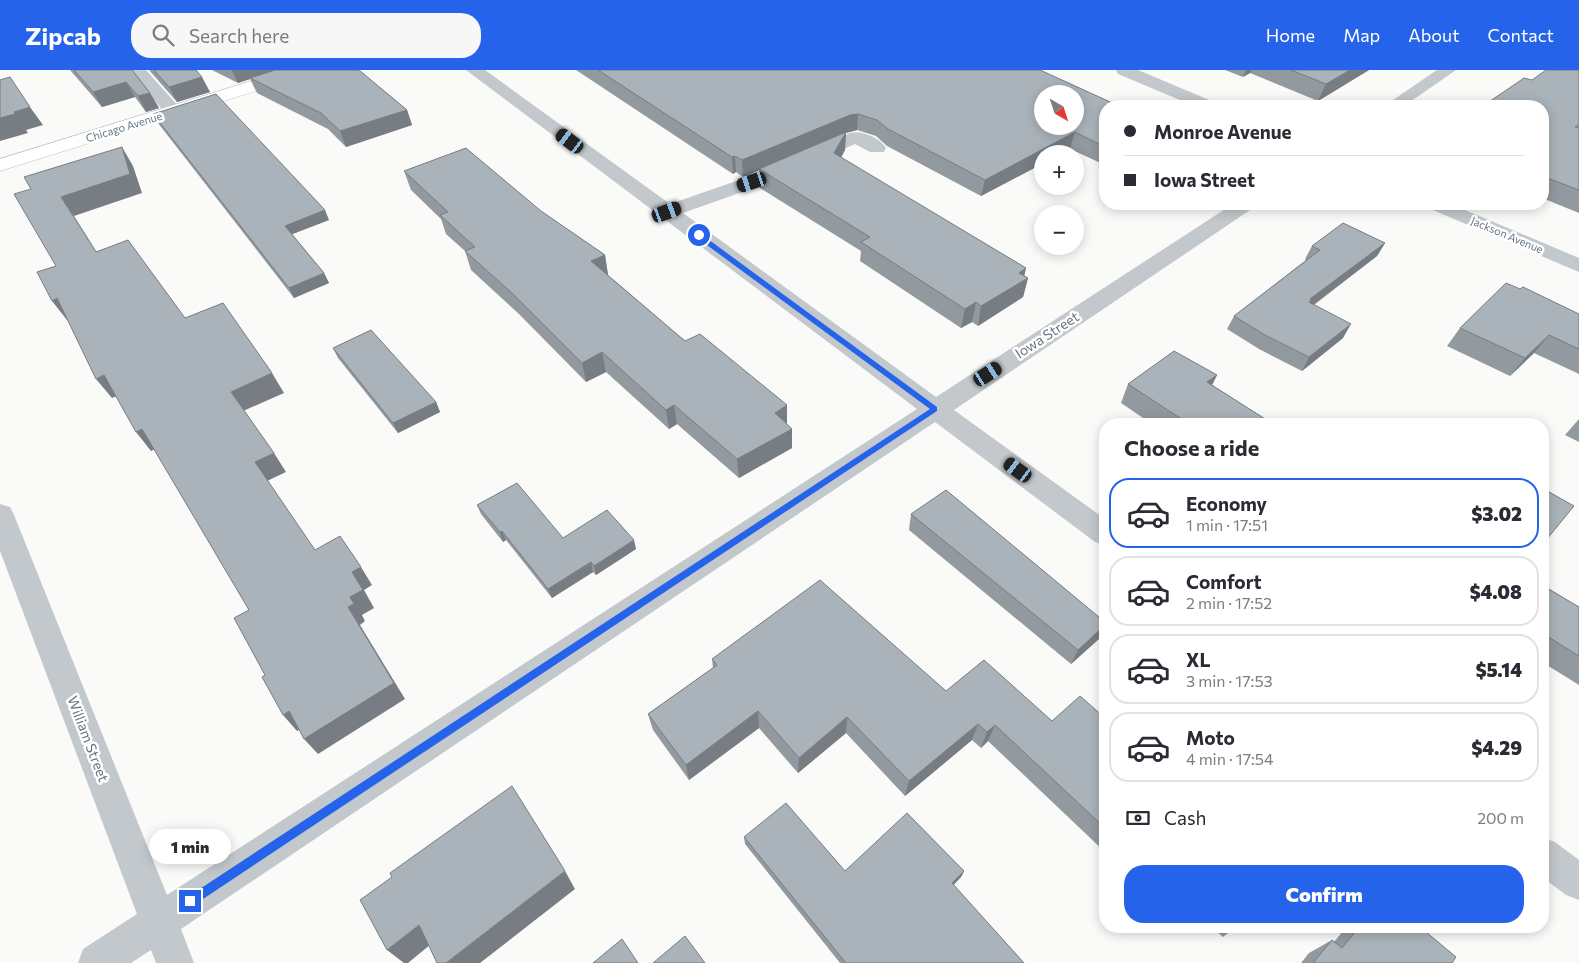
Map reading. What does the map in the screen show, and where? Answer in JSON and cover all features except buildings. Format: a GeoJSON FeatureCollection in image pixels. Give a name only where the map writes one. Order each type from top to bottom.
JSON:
{"type":"FeatureCollection","features":[{"type":"Feature","properties":{"kind":"main road","name":"Chicago Avenue"},"geometry":{"type":"LineString","coordinates":[[0,165],[304,70]]}},
{"type":"Feature","properties":{"kind":"street"},"geometry":{"type":"LineString","coordinates":[[138,70],[173,111]]}},
{"type":"Feature","properties":{"kind":"street"},"geometry":{"type":"LineString","coordinates":[[474,70],[1099,530]]}},
{"type":"Feature","properties":{"kind":"street"},"geometry":{"type":"LineString","coordinates":[[1124,70],[1194,100]]}},
{"type":"Feature","properties":{"kind":"street"},"geometry":{"type":"LineString","coordinates":[[1402,100],[1448,70]]}},
{"type":"Feature","properties":{"kind":"street"},"geometry":{"type":"LineString","coordinates":[[667,212],[752,182],[856,137],[877,148]]}},
{"type":"Feature","properties":{"kind":"street","name":"Iowa Street"},"geometry":{"type":"LineString","coordinates":[[97,963],[1237,210]]}},
{"type":"Feature","properties":{"kind":"street","name":"Jackson Avenue"},"geometry":{"type":"LineString","coordinates":[[1448,210],[1579,266]]}},
{"type":"Feature","properties":{"kind":"street","name":"William Street"},"geometry":{"type":"LineString","coordinates":[[0,515],[175,963]]}},
{"type":"Feature","properties":{"kind":"street"},"geometry":{"type":"LineString","coordinates":[[1549,861],[1579,882]]}},
{"type":"Feature","properties":{"kind":"route"},"geometry":{"type":"LineString","coordinates":[[190,901],[935,409],[699,235]]}}]}
